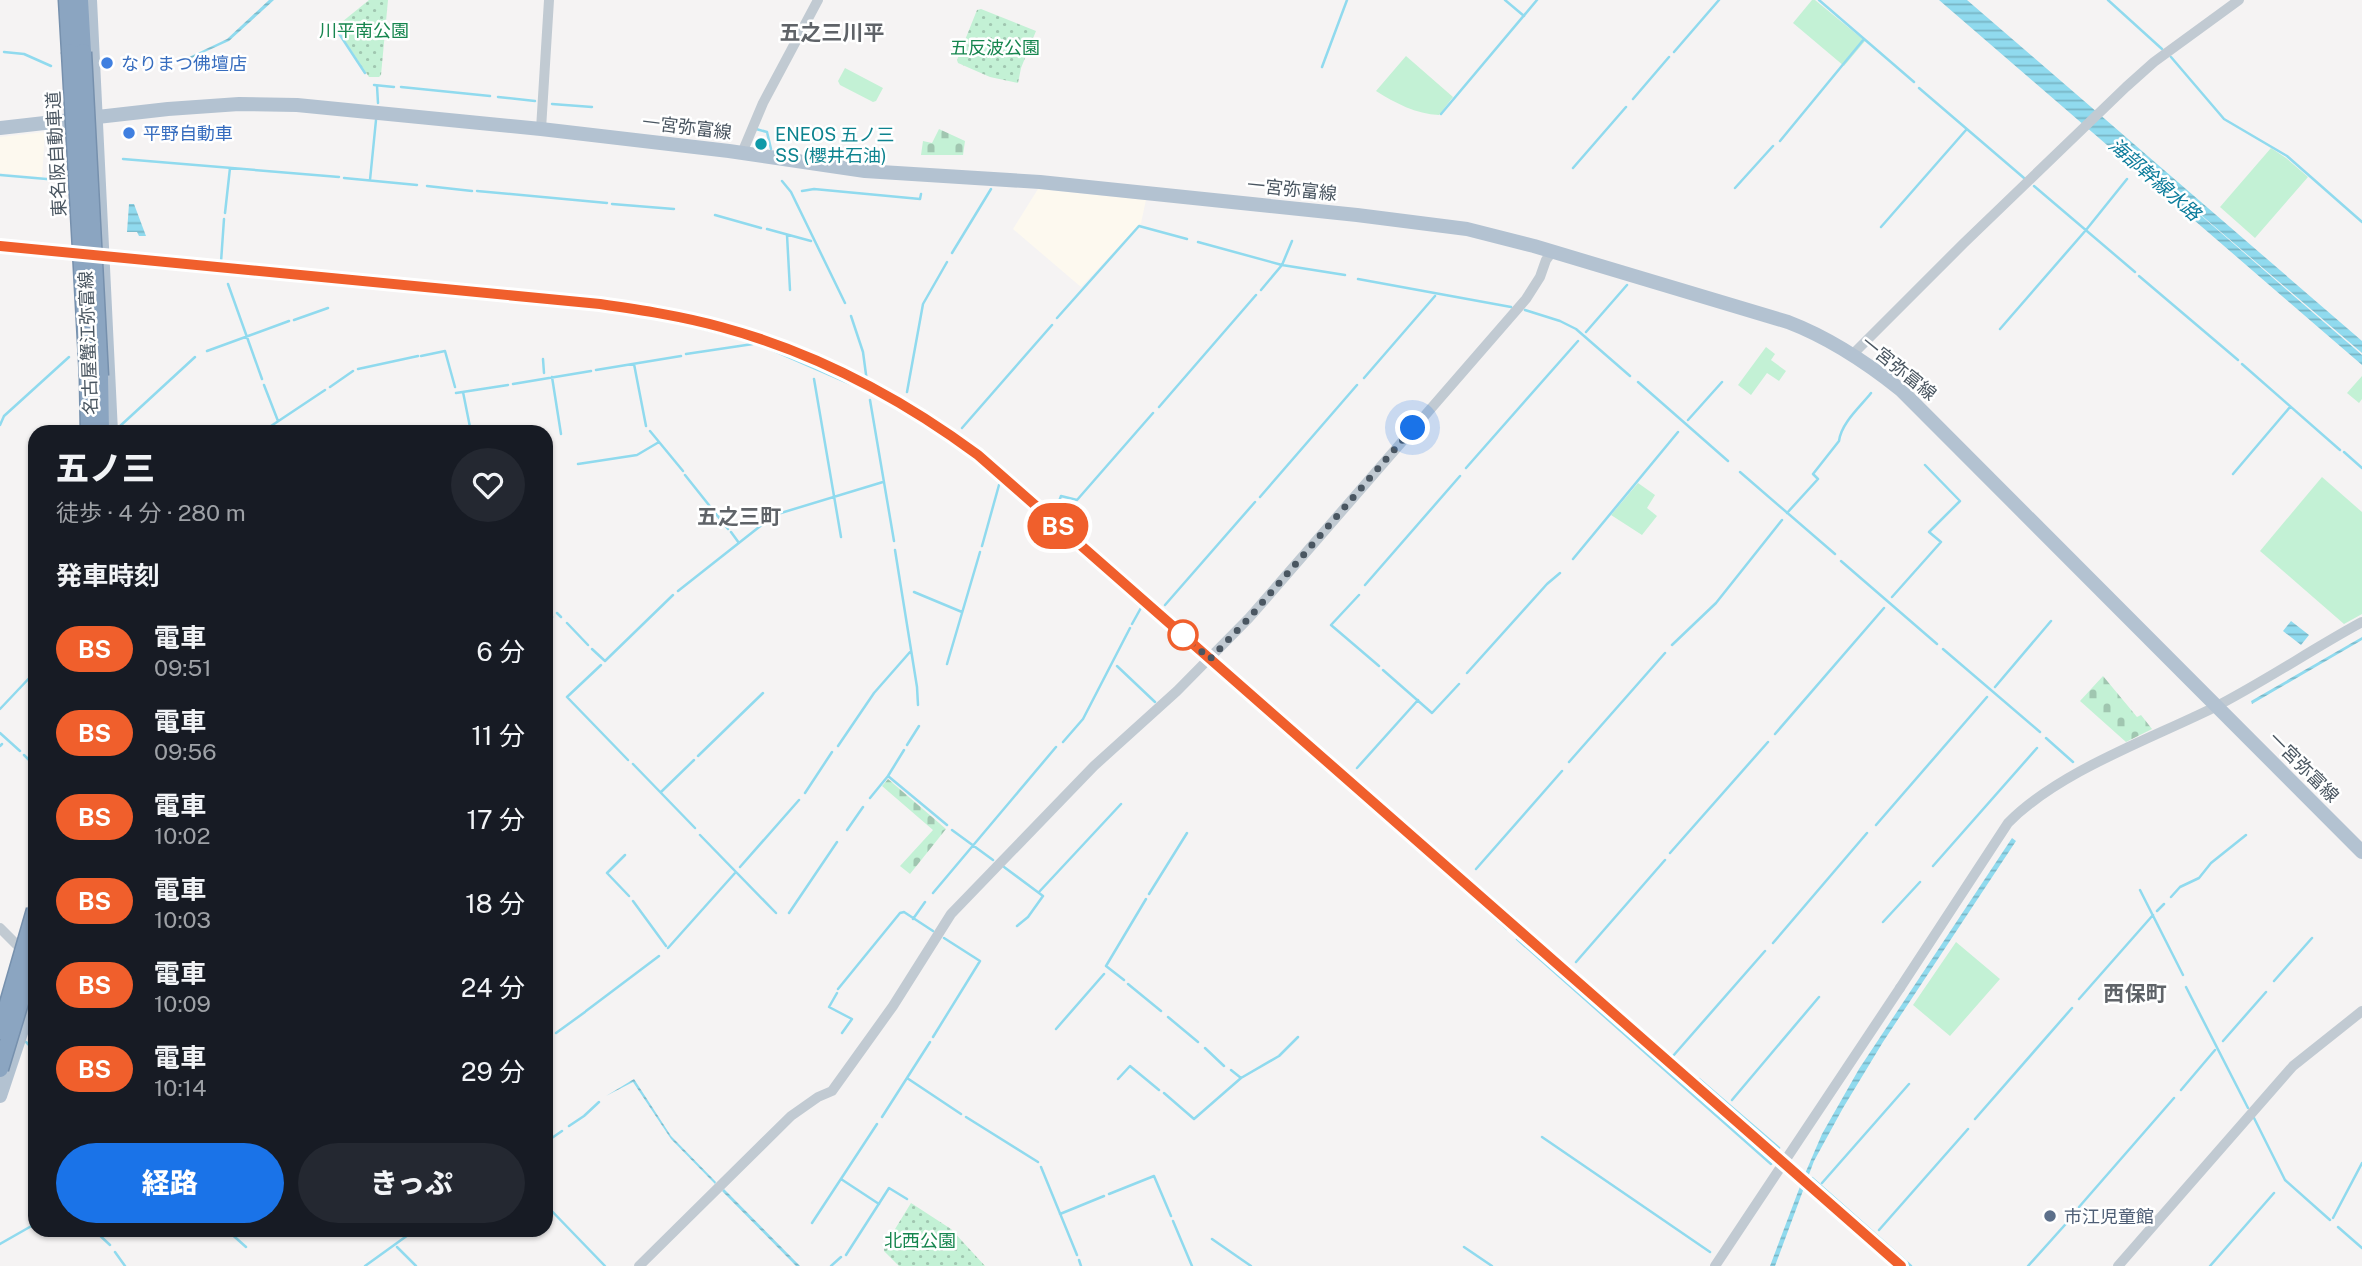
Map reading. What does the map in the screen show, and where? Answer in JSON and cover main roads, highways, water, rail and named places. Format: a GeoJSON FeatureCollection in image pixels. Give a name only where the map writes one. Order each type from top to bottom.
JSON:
{"type":"FeatureCollection","features":[{"type":"Feature","properties":{"kind":"highway","name":"東名阪自動車道"},"geometry":{"type":"LineString","coordinates":[[67,0],[89,425]]}},
{"type":"Feature","properties":{"kind":"highway","name":"東名阪自動車道"},"geometry":{"type":"LineString","coordinates":[[80,0],[101,425]]}},
{"type":"Feature","properties":{"kind":"highway"},"geometry":{"type":"LineString","coordinates":[[0,1031],[28,934]]}},
{"type":"Feature","properties":{"kind":"highway"},"geometry":{"type":"LineString","coordinates":[[0,1069],[28,976]]}},
{"type":"Feature","properties":{"kind":"main road","name":"名古屋蟹江弥富線"},"geometry":{"type":"LineString","coordinates":[[90,0],[111,425]]}},
{"type":"Feature","properties":{"kind":"main road","name":"一宮弥富線"},"geometry":{"type":"LineString","coordinates":[[0,128],[95,116],[239,104],[297,105],[541,129],[865,171],[1040,182],[1399,220],[1466,229],[1788,322],[1818,334],[1853,354],[1901,390],[2362,852]]}},
{"type":"Feature","properties":{"kind":"main road"},"geometry":{"type":"LineString","coordinates":[[0,1096],[28,1012]]}},
{"type":"Feature","properties":{"kind":"water"},"geometry":{"type":"Polygon","coordinates":[[[269,0],[274,0],[229,41],[187,60],[227,39],[269,0]]]}},
{"type":"Feature","properties":{"kind":"water","name":"海部幹線水路"},"geometry":{"type":"Polygon","coordinates":[[[1939,0],[1967,0],[2362,341],[2362,353],[2123,148],[2362,355],[2362,365],[1939,0]]]}},
{"type":"Feature","properties":{"kind":"water"},"geometry":{"type":"Polygon","coordinates":[[[129,204],[134,204],[146,236],[127,232],[129,204]]]}},
{"type":"Feature","properties":{"kind":"water"},"geometry":{"type":"Polygon","coordinates":[[[2291,621],[2309,635],[2301,645],[2283,631],[2291,621]]]}},
{"type":"Feature","properties":{"kind":"water"},"geometry":{"type":"Polygon","coordinates":[[[2362,637],[2362,640],[2252,704],[2251,701],[2362,637]]]}},
{"type":"Feature","properties":{"kind":"water"},"geometry":{"type":"Polygon","coordinates":[[[2012,838],[2016,841],[1883,1042],[1843,1108],[1814,1161],[1775,1266],[1770,1266],[1822,1134],[1859,1069],[2012,838]]]}},
{"type":"Feature","properties":{"kind":"water"},"geometry":{"type":"Polygon","coordinates":[[[634,1079],[671,1136],[715,1184],[671,1139],[633,1082],[606,1096],[634,1079]]]}},
{"type":"Feature","properties":{"kind":"water"},"geometry":{"type":"Polygon","coordinates":[[[724,1189],[800,1266],[796,1266],[722,1191],[724,1189]]]}},
{"type":"Feature","properties":{"kind":"waterway"},"geometry":{"type":"LineString","coordinates":[[1322,67],[1347,0]]}},
{"type":"Feature","properties":{"kind":"waterway"},"geometry":{"type":"LineString","coordinates":[[1505,0],[1524,16]]}},
{"type":"Feature","properties":{"kind":"waterway"},"geometry":{"type":"LineString","coordinates":[[1441,114],[1537,0]]}},
{"type":"Feature","properties":{"kind":"waterway"},"geometry":{"type":"LineString","coordinates":[[1674,52],[1719,0]]}},
{"type":"Feature","properties":{"kind":"waterway"},"geometry":{"type":"LineString","coordinates":[[1819,0],[1914,82]]}},
{"type":"Feature","properties":{"kind":"waterway"},"geometry":{"type":"LineString","coordinates":[[2108,0],[2162,49]]}},
{"type":"Feature","properties":{"kind":"waterway"},"geometry":{"type":"LineString","coordinates":[[338,32],[365,73]]}},
{"type":"Feature","properties":{"kind":"waterway"},"geometry":{"type":"LineString","coordinates":[[1780,141],[1864,39]]}},
{"type":"Feature","properties":{"kind":"waterway"},"geometry":{"type":"LineString","coordinates":[[4,52],[24,54],[51,66]]}},
{"type":"Feature","properties":{"kind":"waterway"},"geometry":{"type":"LineString","coordinates":[[1633,99],[1669,57]]}},
{"type":"Feature","properties":{"kind":"waterway"},"geometry":{"type":"LineString","coordinates":[[2171,57],[2224,119],[2287,156],[2362,222]]}},
{"type":"Feature","properties":{"kind":"waterway"},"geometry":{"type":"LineString","coordinates":[[374,85],[394,87]]}},
{"type":"Feature","properties":{"kind":"waterway"},"geometry":{"type":"LineString","coordinates":[[377,86],[378,103]]}},
{"type":"Feature","properties":{"kind":"waterway"},"geometry":{"type":"LineString","coordinates":[[401,87],[490,96]]}},
{"type":"Feature","properties":{"kind":"waterway"},"geometry":{"type":"LineString","coordinates":[[1919,88],[2024,178]]}},
{"type":"Feature","properties":{"kind":"waterway"},"geometry":{"type":"LineString","coordinates":[[498,97],[535,101]]}},
{"type":"Feature","properties":{"kind":"waterway"},"geometry":{"type":"LineString","coordinates":[[552,104],[592,107]]}},
{"type":"Feature","properties":{"kind":"waterway"},"geometry":{"type":"LineString","coordinates":[[1573,168],[1626,107]]}},
{"type":"Feature","properties":{"kind":"waterway"},"geometry":{"type":"LineString","coordinates":[[370,180],[376,120]]}},
{"type":"Feature","properties":{"kind":"waterway"},"geometry":{"type":"LineString","coordinates":[[756,129],[767,132],[771,149]]}},
{"type":"Feature","properties":{"kind":"waterway"},"geometry":{"type":"LineString","coordinates":[[1881,227],[1966,130]]}},
{"type":"Feature","properties":{"kind":"waterway"},"geometry":{"type":"LineString","coordinates":[[1735,188],[1773,146]]}},
{"type":"Feature","properties":{"kind":"waterway"},"geometry":{"type":"LineString","coordinates":[[123,159],[339,177]]}},
{"type":"Feature","properties":{"kind":"waterway"},"geometry":{"type":"LineString","coordinates":[[225,213],[230,168]]}},
{"type":"Feature","properties":{"kind":"waterway"},"geometry":{"type":"LineString","coordinates":[[0,175],[58,180]]}},
{"type":"Feature","properties":{"kind":"waterway"},"geometry":{"type":"LineString","coordinates":[[344,178],[417,185]]}},
{"type":"Feature","properties":{"kind":"waterway","name":"海部幹線水路"},"geometry":{"type":"LineString","coordinates":[[2000,329],[2127,179]]}},
{"type":"Feature","properties":{"kind":"waterway"},"geometry":{"type":"LineString","coordinates":[[782,181],[791,192],[845,303]]}},
{"type":"Feature","properties":{"kind":"waterway"},"geometry":{"type":"LineString","coordinates":[[427,186],[472,191]]}},
{"type":"Feature","properties":{"kind":"waterway"},"geometry":{"type":"LineString","coordinates":[[2034,186],[2135,272]]}},
{"type":"Feature","properties":{"kind":"waterway"},"geometry":{"type":"LineString","coordinates":[[802,191],[814,189],[920,199],[921,194]]}},
{"type":"Feature","properties":{"kind":"waterway"},"geometry":{"type":"LineString","coordinates":[[952,253],[991,189]]}},
{"type":"Feature","properties":{"kind":"waterway"},"geometry":{"type":"LineString","coordinates":[[477,191],[607,203]]}},
{"type":"Feature","properties":{"kind":"waterway"},"geometry":{"type":"LineString","coordinates":[[612,204],[674,209]]}},
{"type":"Feature","properties":{"kind":"waterway"},"geometry":{"type":"LineString","coordinates":[[715,215],[761,228]]}},
{"type":"Feature","properties":{"kind":"waterway"},"geometry":{"type":"LineString","coordinates":[[221,262],[224,219]]}},
{"type":"Feature","properties":{"kind":"waterway"},"geometry":{"type":"LineString","coordinates":[[1057,318],[1139,226],[1187,239]]}},
{"type":"Feature","properties":{"kind":"waterway"},"geometry":{"type":"LineString","coordinates":[[767,229],[811,241]]}},
{"type":"Feature","properties":{"kind":"waterway"},"geometry":{"type":"LineString","coordinates":[[787,235],[790,290]]}},
{"type":"Feature","properties":{"kind":"waterway"},"geometry":{"type":"LineString","coordinates":[[1261,290],[1282,265],[1292,241]]}},
{"type":"Feature","properties":{"kind":"waterway"},"geometry":{"type":"LineString","coordinates":[[1198,242],[1282,265],[1345,275]]}},
{"type":"Feature","properties":{"kind":"waterway"},"geometry":{"type":"LineString","coordinates":[[907,392],[923,304],[947,262]]}},
{"type":"Feature","properties":{"kind":"waterway"},"geometry":{"type":"LineString","coordinates":[[2139,276],[2238,360]]}},
{"type":"Feature","properties":{"kind":"waterway"},"geometry":{"type":"LineString","coordinates":[[1358,279],[1511,307]]}},
{"type":"Feature","properties":{"kind":"waterway"},"geometry":{"type":"LineString","coordinates":[[228,284],[262,379]]}},
{"type":"Feature","properties":{"kind":"waterway"},"geometry":{"type":"LineString","coordinates":[[1586,332],[1627,285]]}},
{"type":"Feature","properties":{"kind":"waterway"},"geometry":{"type":"LineString","coordinates":[[1159,407],[1256,295]]}},
{"type":"Feature","properties":{"kind":"waterway"},"geometry":{"type":"LineString","coordinates":[[1364,378],[1435,296]]}},
{"type":"Feature","properties":{"kind":"waterway"},"geometry":{"type":"LineString","coordinates":[[604,299],[676,311],[740,326]]}},
{"type":"Feature","properties":{"kind":"waterway"},"geometry":{"type":"LineString","coordinates":[[294,320],[328,308]]}},
{"type":"Feature","properties":{"kind":"waterway"},"geometry":{"type":"LineString","coordinates":[[1525,310],[1576,329],[1630,376]]}},
{"type":"Feature","properties":{"kind":"waterway"},"geometry":{"type":"LineString","coordinates":[[851,316],[863,352],[867,382]]}},
{"type":"Feature","properties":{"kind":"waterway"},"geometry":{"type":"LineString","coordinates":[[207,351],[289,321]]}},
{"type":"Feature","properties":{"kind":"waterway"},"geometry":{"type":"LineString","coordinates":[[678,322],[756,343],[867,391]]}},
{"type":"Feature","properties":{"kind":"waterway"},"geometry":{"type":"LineString","coordinates":[[962,428],[1052,325]]}},
{"type":"Feature","properties":{"kind":"waterway"},"geometry":{"type":"LineString","coordinates":[[744,329],[793,345],[867,379]]}},
{"type":"Feature","properties":{"kind":"waterway"},"geometry":{"type":"LineString","coordinates":[[1466,468],[1578,341]]}},
{"type":"Feature","properties":{"kind":"waterway"},"geometry":{"type":"LineString","coordinates":[[686,354],[753,344]]}},
{"type":"Feature","properties":{"kind":"waterway"},"geometry":{"type":"LineString","coordinates":[[421,356],[445,351],[455,387]]}},
{"type":"Feature","properties":{"kind":"waterway"},"geometry":{"type":"LineString","coordinates":[[358,369],[418,356]]}},
{"type":"Feature","properties":{"kind":"waterway"},"geometry":{"type":"LineString","coordinates":[[596,370],[681,356]]}},
{"type":"Feature","properties":{"kind":"waterway"},"geometry":{"type":"LineString","coordinates":[[0,425],[4,416],[69,357]]}},
{"type":"Feature","properties":{"kind":"waterway"},"geometry":{"type":"LineString","coordinates":[[121,425],[195,357]]}},
{"type":"Feature","properties":{"kind":"waterway"},"geometry":{"type":"LineString","coordinates":[[543,359],[544,373]]}},
{"type":"Feature","properties":{"kind":"waterway"},"geometry":{"type":"LineString","coordinates":[[634,364],[646,426]]}},
{"type":"Feature","properties":{"kind":"waterway"},"geometry":{"type":"LineString","coordinates":[[2242,364],[2340,450]]}},
{"type":"Feature","properties":{"kind":"waterway"},"geometry":{"type":"LineString","coordinates":[[330,387],[353,371]]}},
{"type":"Feature","properties":{"kind":"waterway"},"geometry":{"type":"LineString","coordinates":[[513,384],[591,371]]}},
{"type":"Feature","properties":{"kind":"waterway"},"geometry":{"type":"LineString","coordinates":[[552,377],[561,434]]}},
{"type":"Feature","properties":{"kind":"waterway"},"geometry":{"type":"LineString","coordinates":[[814,379],[841,537]]}},
{"type":"Feature","properties":{"kind":"waterway"},"geometry":{"type":"LineString","coordinates":[[1638,382],[1728,461]]}},
{"type":"Feature","properties":{"kind":"waterway"},"geometry":{"type":"LineString","coordinates":[[1688,420],[1722,382]]}},
{"type":"Feature","properties":{"kind":"waterway"},"geometry":{"type":"LineString","coordinates":[[264,385],[278,421]]}},
{"type":"Feature","properties":{"kind":"waterway"},"geometry":{"type":"LineString","coordinates":[[456,393],[508,385]]}},
{"type":"Feature","properties":{"kind":"waterway"},"geometry":{"type":"LineString","coordinates":[[1260,497],[1357,385]]}},
{"type":"Feature","properties":{"kind":"waterway"},"geometry":{"type":"LineString","coordinates":[[272,425],[325,390]]}},
{"type":"Feature","properties":{"kind":"waterway"},"geometry":{"type":"LineString","coordinates":[[463,392],[470,425]]}},
{"type":"Feature","properties":{"kind":"waterway"},"geometry":{"type":"LineString","coordinates":[[1787,513],[1818,479],[1813,474],[1839,441],[1847,421],[1871,393]]}},
{"type":"Feature","properties":{"kind":"waterway"},"geometry":{"type":"LineString","coordinates":[[870,400],[894,541]]}},
{"type":"Feature","properties":{"kind":"waterway"},"geometry":{"type":"LineString","coordinates":[[2233,474],[2290,407]]}},
{"type":"Feature","properties":{"kind":"waterway"},"geometry":{"type":"LineString","coordinates":[[1056,509],[1061,496],[1077,500],[1153,413]]}},
{"type":"Feature","properties":{"kind":"waterway"},"geometry":{"type":"LineString","coordinates":[[650,431],[683,471]]}},
{"type":"Feature","properties":{"kind":"waterway"},"geometry":{"type":"LineString","coordinates":[[1573,559],[1678,432]]}},
{"type":"Feature","properties":{"kind":"waterway"},"geometry":{"type":"LineString","coordinates":[[578,464],[637,455],[659,442]]}},
{"type":"Feature","properties":{"kind":"waterway"},"geometry":{"type":"LineString","coordinates":[[2344,452],[2362,468]]}},
{"type":"Feature","properties":{"kind":"waterway"},"geometry":{"type":"LineString","coordinates":[[1892,597],[1941,542],[1929,532],[1960,501],[1925,465]]}},
{"type":"Feature","properties":{"kind":"waterway"},"geometry":{"type":"LineString","coordinates":[[1740,472],[1835,554]]}},
{"type":"Feature","properties":{"kind":"waterway"},"geometry":{"type":"LineString","coordinates":[[685,475],[728,529]]}},
{"type":"Feature","properties":{"kind":"waterway"},"geometry":{"type":"LineString","coordinates":[[1365,585],[1460,476]]}},
{"type":"Feature","properties":{"kind":"waterway"},"geometry":{"type":"LineString","coordinates":[[771,516],[883,482]]}},
{"type":"Feature","properties":{"kind":"waterway"},"geometry":{"type":"LineString","coordinates":[[982,546],[999,485]]}},
{"type":"Feature","properties":{"kind":"waterway"},"geometry":{"type":"LineString","coordinates":[[1165,605],[1255,502]]}},
{"type":"Feature","properties":{"kind":"waterway"},"geometry":{"type":"LineString","coordinates":[[678,591],[768,520]]}},
{"type":"Feature","properties":{"kind":"waterway"},"geometry":{"type":"LineString","coordinates":[[1672,645],[1716,603],[1782,520]]}},
{"type":"Feature","properties":{"kind":"waterway"},"geometry":{"type":"LineString","coordinates":[[731,532],[739,543]]}},
{"type":"Feature","properties":{"kind":"waterway"},"geometry":{"type":"LineString","coordinates":[[895,550],[918,705]]}},
{"type":"Feature","properties":{"kind":"waterway"},"geometry":{"type":"LineString","coordinates":[[947,664],[980,552]]}},
{"type":"Feature","properties":{"kind":"waterway"},"geometry":{"type":"LineString","coordinates":[[1841,561],[1937,644]]}},
{"type":"Feature","properties":{"kind":"waterway"},"geometry":{"type":"LineString","coordinates":[[1467,673],[1560,573]]}},
{"type":"Feature","properties":{"kind":"waterway"},"geometry":{"type":"LineString","coordinates":[[1105,575],[1142,606],[1132,624]]}},
{"type":"Feature","properties":{"kind":"waterway"},"geometry":{"type":"LineString","coordinates":[[914,592],[962,612]]}},
{"type":"Feature","properties":{"kind":"waterway"},"geometry":{"type":"LineString","coordinates":[[592,649],[605,661],[673,595]]}},
{"type":"Feature","properties":{"kind":"waterway"},"geometry":{"type":"LineString","coordinates":[[1359,595],[1331,625],[1379,666]]}},
{"type":"Feature","properties":{"kind":"waterway"},"geometry":{"type":"LineString","coordinates":[[1775,734],[1884,608]]}},
{"type":"Feature","properties":{"kind":"waterway"},"geometry":{"type":"LineString","coordinates":[[557,613],[561,617]]}},
{"type":"Feature","properties":{"kind":"waterway"},"geometry":{"type":"LineString","coordinates":[[1995,687],[2051,621]]}},
{"type":"Feature","properties":{"kind":"waterway"},"geometry":{"type":"LineString","coordinates":[[567,623],[588,645]]}},
{"type":"Feature","properties":{"kind":"waterway"},"geometry":{"type":"LineString","coordinates":[[1063,742],[1083,719],[1130,628]]}},
{"type":"Feature","properties":{"kind":"waterway"},"geometry":{"type":"LineString","coordinates":[[1943,649],[2040,732]]}},
{"type":"Feature","properties":{"kind":"waterway"},"geometry":{"type":"LineString","coordinates":[[838,746],[874,693],[910,652]]}},
{"type":"Feature","properties":{"kind":"waterway"},"geometry":{"type":"LineString","coordinates":[[1569,762],[1665,653]]}},
{"type":"Feature","properties":{"kind":"waterway"},"geometry":{"type":"LineString","coordinates":[[601,665],[567,697],[628,760]]}},
{"type":"Feature","properties":{"kind":"waterway"},"geometry":{"type":"LineString","coordinates":[[1117,666],[1155,702]]}},
{"type":"Feature","properties":{"kind":"waterway"},"geometry":{"type":"LineString","coordinates":[[1383,670],[1432,713],[1459,684]]}},
{"type":"Feature","properties":{"kind":"waterway"},"geometry":{"type":"LineString","coordinates":[[0,709],[28,679]]}},
{"type":"Feature","properties":{"kind":"waterway"},"geometry":{"type":"LineString","coordinates":[[1235,689],[1373,807],[1507,929]]}},
{"type":"Feature","properties":{"kind":"waterway"},"geometry":{"type":"LineString","coordinates":[[698,756],[763,693]]}},
{"type":"Feature","properties":{"kind":"waterway"},"geometry":{"type":"LineString","coordinates":[[1876,825],[1987,697]]}},
{"type":"Feature","properties":{"kind":"waterway"},"geometry":{"type":"LineString","coordinates":[[1357,768],[1418,700]]}},
{"type":"Feature","properties":{"kind":"waterway"},"geometry":{"type":"LineString","coordinates":[[907,745],[919,726]]}},
{"type":"Feature","properties":{"kind":"waterway"},"geometry":{"type":"LineString","coordinates":[[0,733],[20,751]]}},
{"type":"Feature","properties":{"kind":"waterway"},"geometry":{"type":"LineString","coordinates":[[2046,738],[2073,762]]}},
{"type":"Feature","properties":{"kind":"waterway"},"geometry":{"type":"LineString","coordinates":[[1670,853],[1768,742]]}},
{"type":"Feature","properties":{"kind":"waterway"},"geometry":{"type":"LineString","coordinates":[[933,893],[1056,747]]}},
{"type":"Feature","properties":{"kind":"waterway"},"geometry":{"type":"LineString","coordinates":[[1933,866],[2037,748]]}},
{"type":"Feature","properties":{"kind":"waterway"},"geometry":{"type":"LineString","coordinates":[[888,776],[904,750]]}},
{"type":"Feature","properties":{"kind":"waterway"},"geometry":{"type":"LineString","coordinates":[[805,793],[832,752]]}},
{"type":"Feature","properties":{"kind":"waterway"},"geometry":{"type":"LineString","coordinates":[[24,755],[28,759]]}},
{"type":"Feature","properties":{"kind":"waterway"},"geometry":{"type":"LineString","coordinates":[[661,792],[694,760]]}},
{"type":"Feature","properties":{"kind":"waterway"},"geometry":{"type":"LineString","coordinates":[[633,764],[695,828]]}},
{"type":"Feature","properties":{"kind":"waterway"},"geometry":{"type":"LineString","coordinates":[[1476,869],[1562,771]]}},
{"type":"Feature","properties":{"kind":"waterway"},"geometry":{"type":"LineString","coordinates":[[1351,775],[1516,919]]}},
{"type":"Feature","properties":{"kind":"waterway"},"geometry":{"type":"LineString","coordinates":[[870,798],[888,776],[947,825]]}},
{"type":"Feature","properties":{"kind":"waterway"},"geometry":{"type":"LineString","coordinates":[[740,867],[799,800]]}},
{"type":"Feature","properties":{"kind":"waterway"},"geometry":{"type":"LineString","coordinates":[[1039,892],[1121,804]]}},
{"type":"Feature","properties":{"kind":"waterway"},"geometry":{"type":"LineString","coordinates":[[847,830],[863,807]]}},
{"type":"Feature","properties":{"kind":"waterway"},"geometry":{"type":"LineString","coordinates":[[952,830],[993,860]]}},
{"type":"Feature","properties":{"kind":"waterway"},"geometry":{"type":"LineString","coordinates":[[1149,894],[1187,833]]}},
{"type":"Feature","properties":{"kind":"waterway"},"geometry":{"type":"LineString","coordinates":[[1773,943],[1867,833]]}},
{"type":"Feature","properties":{"kind":"waterway"},"geometry":{"type":"LineString","coordinates":[[700,835],[776,913]]}},
{"type":"Feature","properties":{"kind":"waterway"},"geometry":{"type":"LineString","coordinates":[[2171,897],[2180,887],[2199,878],[2211,863],[2246,835]]}},
{"type":"Feature","properties":{"kind":"waterway"},"geometry":{"type":"LineString","coordinates":[[789,913],[837,842]]}},
{"type":"Feature","properties":{"kind":"waterway"},"geometry":{"type":"LineString","coordinates":[[625,855],[607,873],[629,896]]}},
{"type":"Feature","properties":{"kind":"waterway"},"geometry":{"type":"LineString","coordinates":[[1576,962],[1665,860]]}},
{"type":"Feature","properties":{"kind":"waterway"},"geometry":{"type":"LineString","coordinates":[[1004,867],[1043,896],[1028,917],[1017,926]]}},
{"type":"Feature","properties":{"kind":"waterway"},"geometry":{"type":"LineString","coordinates":[[668,948],[735,873]]}},
{"type":"Feature","properties":{"kind":"waterway"},"geometry":{"type":"LineString","coordinates":[[1883,922],[1920,882]]}},
{"type":"Feature","properties":{"kind":"waterway"},"geometry":{"type":"LineString","coordinates":[[2140,890],[2183,975]]}},
{"type":"Feature","properties":{"kind":"waterway"},"geometry":{"type":"LineString","coordinates":[[1124,980],[1106,966],[1146,899]]}},
{"type":"Feature","properties":{"kind":"waterway"},"geometry":{"type":"LineString","coordinates":[[633,901],[666,946]]}},
{"type":"Feature","properties":{"kind":"waterway"},"geometry":{"type":"LineString","coordinates":[[913,919],[925,902]]}},
{"type":"Feature","properties":{"kind":"waterway"},"geometry":{"type":"LineString","coordinates":[[2157,911],[2164,904]]}},
{"type":"Feature","properties":{"kind":"waterway"},"geometry":{"type":"LineString","coordinates":[[838,989],[900,913],[904,912],[933,931]]}},
{"type":"Feature","properties":{"kind":"waterway"},"geometry":{"type":"LineString","coordinates":[[2079,999],[2153,915]]}},
{"type":"Feature","properties":{"kind":"waterway"},"geometry":{"type":"LineString","coordinates":[[1524,927],[1692,1074]]}},
{"type":"Feature","properties":{"kind":"waterway"},"geometry":{"type":"LineString","coordinates":[[933,1037],[980,961],[944,938]]}},
{"type":"Feature","properties":{"kind":"waterway"},"geometry":{"type":"LineString","coordinates":[[2274,981],[2312,938]]}},
{"type":"Feature","properties":{"kind":"waterway"},"geometry":{"type":"LineString","coordinates":[[1517,939],[1771,1164]]}},
{"type":"Feature","properties":{"kind":"waterway"},"geometry":{"type":"LineString","coordinates":[[1673,1056],[1765,951]]}},
{"type":"Feature","properties":{"kind":"waterway"},"geometry":{"type":"LineString","coordinates":[[586,1011],[659,956]]}},
{"type":"Feature","properties":{"kind":"waterway"},"geometry":{"type":"LineString","coordinates":[[1056,1029],[1104,974]]}},
{"type":"Feature","properties":{"kind":"waterway"},"geometry":{"type":"LineString","coordinates":[[1128,984],[1161,1011]]}},
{"type":"Feature","properties":{"kind":"waterway"},"geometry":{"type":"LineString","coordinates":[[2186,987],[2248,1108]]}},
{"type":"Feature","properties":{"kind":"waterway"},"geometry":{"type":"LineString","coordinates":[[2223,1041],[2266,992]]}},
{"type":"Feature","properties":{"kind":"waterway"},"geometry":{"type":"LineString","coordinates":[[837,993],[829,1007],[852,1019],[842,1033]]}},
{"type":"Feature","properties":{"kind":"waterway"},"geometry":{"type":"LineString","coordinates":[[1732,1100],[1819,997]]}},
{"type":"Feature","properties":{"kind":"waterway"},"geometry":{"type":"LineString","coordinates":[[1975,1119],[2072,1008]]}},
{"type":"Feature","properties":{"kind":"waterway"},"geometry":{"type":"LineString","coordinates":[[556,1033],[585,1012]]}},
{"type":"Feature","properties":{"kind":"waterway"},"geometry":{"type":"LineString","coordinates":[[1168,1017],[1198,1042]]}},
{"type":"Feature","properties":{"kind":"waterway"},"geometry":{"type":"LineString","coordinates":[[1164,1093],[1194,1119],[1241,1078],[1279,1056],[1298,1037]]}},
{"type":"Feature","properties":{"kind":"waterway"},"geometry":{"type":"LineString","coordinates":[[882,1117],[930,1042]]}},
{"type":"Feature","properties":{"kind":"waterway"},"geometry":{"type":"LineString","coordinates":[[1205,1048],[1224,1066]]}},
{"type":"Feature","properties":{"kind":"waterway"},"geometry":{"type":"LineString","coordinates":[[2181,1090],[2215,1050]]}},
{"type":"Feature","properties":{"kind":"waterway"},"geometry":{"type":"LineString","coordinates":[[1118,1079],[1130,1066],[1159,1090]]}},
{"type":"Feature","properties":{"kind":"waterway"},"geometry":{"type":"LineString","coordinates":[[1231,1070],[1241,1078]]}},
{"type":"Feature","properties":{"kind":"waterway"},"geometry":{"type":"LineString","coordinates":[[907,1078],[961,1114]]}},
{"type":"Feature","properties":{"kind":"waterway"},"geometry":{"type":"LineString","coordinates":[[1699,1079],[1779,1148]]}},
{"type":"Feature","properties":{"kind":"waterway"},"geometry":{"type":"LineString","coordinates":[[1822,1183],[1909,1084]]}},
{"type":"Feature","properties":{"kind":"waterway"},"geometry":{"type":"LineString","coordinates":[[2079,1207],[2174,1098]]}},
{"type":"Feature","properties":{"kind":"waterway"},"geometry":{"type":"LineString","coordinates":[[569,1126],[599,1102]]}},
{"type":"Feature","properties":{"kind":"waterway"},"geometry":{"type":"LineString","coordinates":[[966,1117],[1038,1162]]}},
{"type":"Feature","properties":{"kind":"waterway"},"geometry":{"type":"LineString","coordinates":[[2254,1118],[2285,1180],[2330,1220]]}},
{"type":"Feature","properties":{"kind":"waterway"},"geometry":{"type":"LineString","coordinates":[[812,1223],[877,1124]]}},
{"type":"Feature","properties":{"kind":"waterway"},"geometry":{"type":"LineString","coordinates":[[1879,1230],[1968,1129]]}},
{"type":"Feature","properties":{"kind":"waterway"},"geometry":{"type":"LineString","coordinates":[[553,1137],[562,1131]]}},
{"type":"Feature","properties":{"kind":"waterway"},"geometry":{"type":"LineString","coordinates":[[1542,1137],[1710,1252]]}},
{"type":"Feature","properties":{"kind":"waterway"},"geometry":{"type":"LineString","coordinates":[[2333,1218],[2362,1163]]}},
{"type":"Feature","properties":{"kind":"waterway"},"geometry":{"type":"LineString","coordinates":[[1041,1167],[1077,1255]]}},
{"type":"Feature","properties":{"kind":"waterway"},"geometry":{"type":"LineString","coordinates":[[1109,1194],[1154,1176],[1171,1216]]}},
{"type":"Feature","properties":{"kind":"waterway"},"geometry":{"type":"LineString","coordinates":[[1812,1178],[1911,1266]]}},
{"type":"Feature","properties":{"kind":"waterway"},"geometry":{"type":"LineString","coordinates":[[841,1179],[879,1204]]}},
{"type":"Feature","properties":{"kind":"waterway"},"geometry":{"type":"LineString","coordinates":[[846,1255],[889,1188],[907,1199]]}},
{"type":"Feature","properties":{"kind":"waterway"},"geometry":{"type":"LineString","coordinates":[[2210,1266],[2274,1193]]}},
{"type":"Feature","properties":{"kind":"waterway"},"geometry":{"type":"LineString","coordinates":[[1060,1214],[1104,1196]]}},
{"type":"Feature","properties":{"kind":"waterway"},"geometry":{"type":"LineString","coordinates":[[553,1212],[605,1266]]}},
{"type":"Feature","properties":{"kind":"waterway"},"geometry":{"type":"LineString","coordinates":[[2028,1266],[2072,1217]]}},
{"type":"Feature","properties":{"kind":"waterway"},"geometry":{"type":"LineString","coordinates":[[1173,1221],[1192,1266]]}},
{"type":"Feature","properties":{"kind":"waterway"},"geometry":{"type":"LineString","coordinates":[[2338,1227],[2362,1248]]}},
{"type":"Feature","properties":{"kind":"waterway"},"geometry":{"type":"LineString","coordinates":[[0,1244],[28,1228]]}},
{"type":"Feature","properties":{"kind":"waterway"},"geometry":{"type":"LineString","coordinates":[[101,1237],[110,1245]]}},
{"type":"Feature","properties":{"kind":"waterway"},"geometry":{"type":"LineString","coordinates":[[235,1237],[246,1247]]}},
{"type":"Feature","properties":{"kind":"waterway"},"geometry":{"type":"LineString","coordinates":[[365,1266],[405,1237]]}},
{"type":"Feature","properties":{"kind":"waterway"},"geometry":{"type":"LineString","coordinates":[[1212,1239],[1251,1266]]}},
{"type":"Feature","properties":{"kind":"waterway"},"geometry":{"type":"LineString","coordinates":[[397,1247],[416,1266]]}},
{"type":"Feature","properties":{"kind":"waterway"},"geometry":{"type":"LineString","coordinates":[[1464,1247],[1492,1266]]}},
{"type":"Feature","properties":{"kind":"waterway"},"geometry":{"type":"LineString","coordinates":[[115,1252],[125,1266]]}},
{"type":"Feature","properties":{"kind":"waterway"},"geometry":{"type":"LineString","coordinates":[[831,1266],[841,1257]]}},
{"type":"Feature","properties":{"kind":"waterway"},"geometry":{"type":"LineString","coordinates":[[1079,1260],[1081,1266]]}},
{"type":"Feature","properties":{"kind":"railway"},"geometry":{"type":"LineString","coordinates":[[0,246],[600,304],[646,311],[706,323],[756,338],[856,379],[949,434],[978,455],[1901,1266]]}},
{"type":"Feature","properties":{"kind":"train","name":"BS"},"geometry":{"type":"LineString","coordinates":[[0,246],[600,304],[671,315],[722,327],[786,349],[894,399],[934,423],[978,455],[1901,1266]]}},
{"type":"Feature","properties":{"kind":"place","name":"なりまつ佛壇店"},"geometry":{"type":"Point","coordinates":[107,63]}},
{"type":"Feature","properties":{"kind":"place","name":"平野自動車"},"geometry":{"type":"Point","coordinates":[129,133]}},
{"type":"Feature","properties":{"kind":"place","name":"ENEOS 五ノ三 SS (櫻井石油)"},"geometry":{"type":"Point","coordinates":[761,144]}},
{"type":"Feature","properties":{"kind":"place","name":"市江児童館"},"geometry":{"type":"Point","coordinates":[2050,1216]}},
{"type":"Feature","properties":{"kind":"district","name":"五之三川平"},"geometry":{"type":"Point","coordinates":[832,32]}},
{"type":"Feature","properties":{"kind":"district","name":"五之三町"},"geometry":{"type":"Point","coordinates":[739,516]}},
{"type":"Feature","properties":{"kind":"district","name":"西保町"},"geometry":{"type":"Point","coordinates":[2135,993]}},
{"type":"Feature","properties":{"kind":"park label","name":"川平南公園"},"geometry":{"type":"Point","coordinates":[364,30]}},
{"type":"Feature","properties":{"kind":"park label","name":"五反波公園"},"geometry":{"type":"Point","coordinates":[995,47]}},
{"type":"Feature","properties":{"kind":"park label","name":"北西公園"},"geometry":{"type":"Point","coordinates":[920,1240]}}]}
